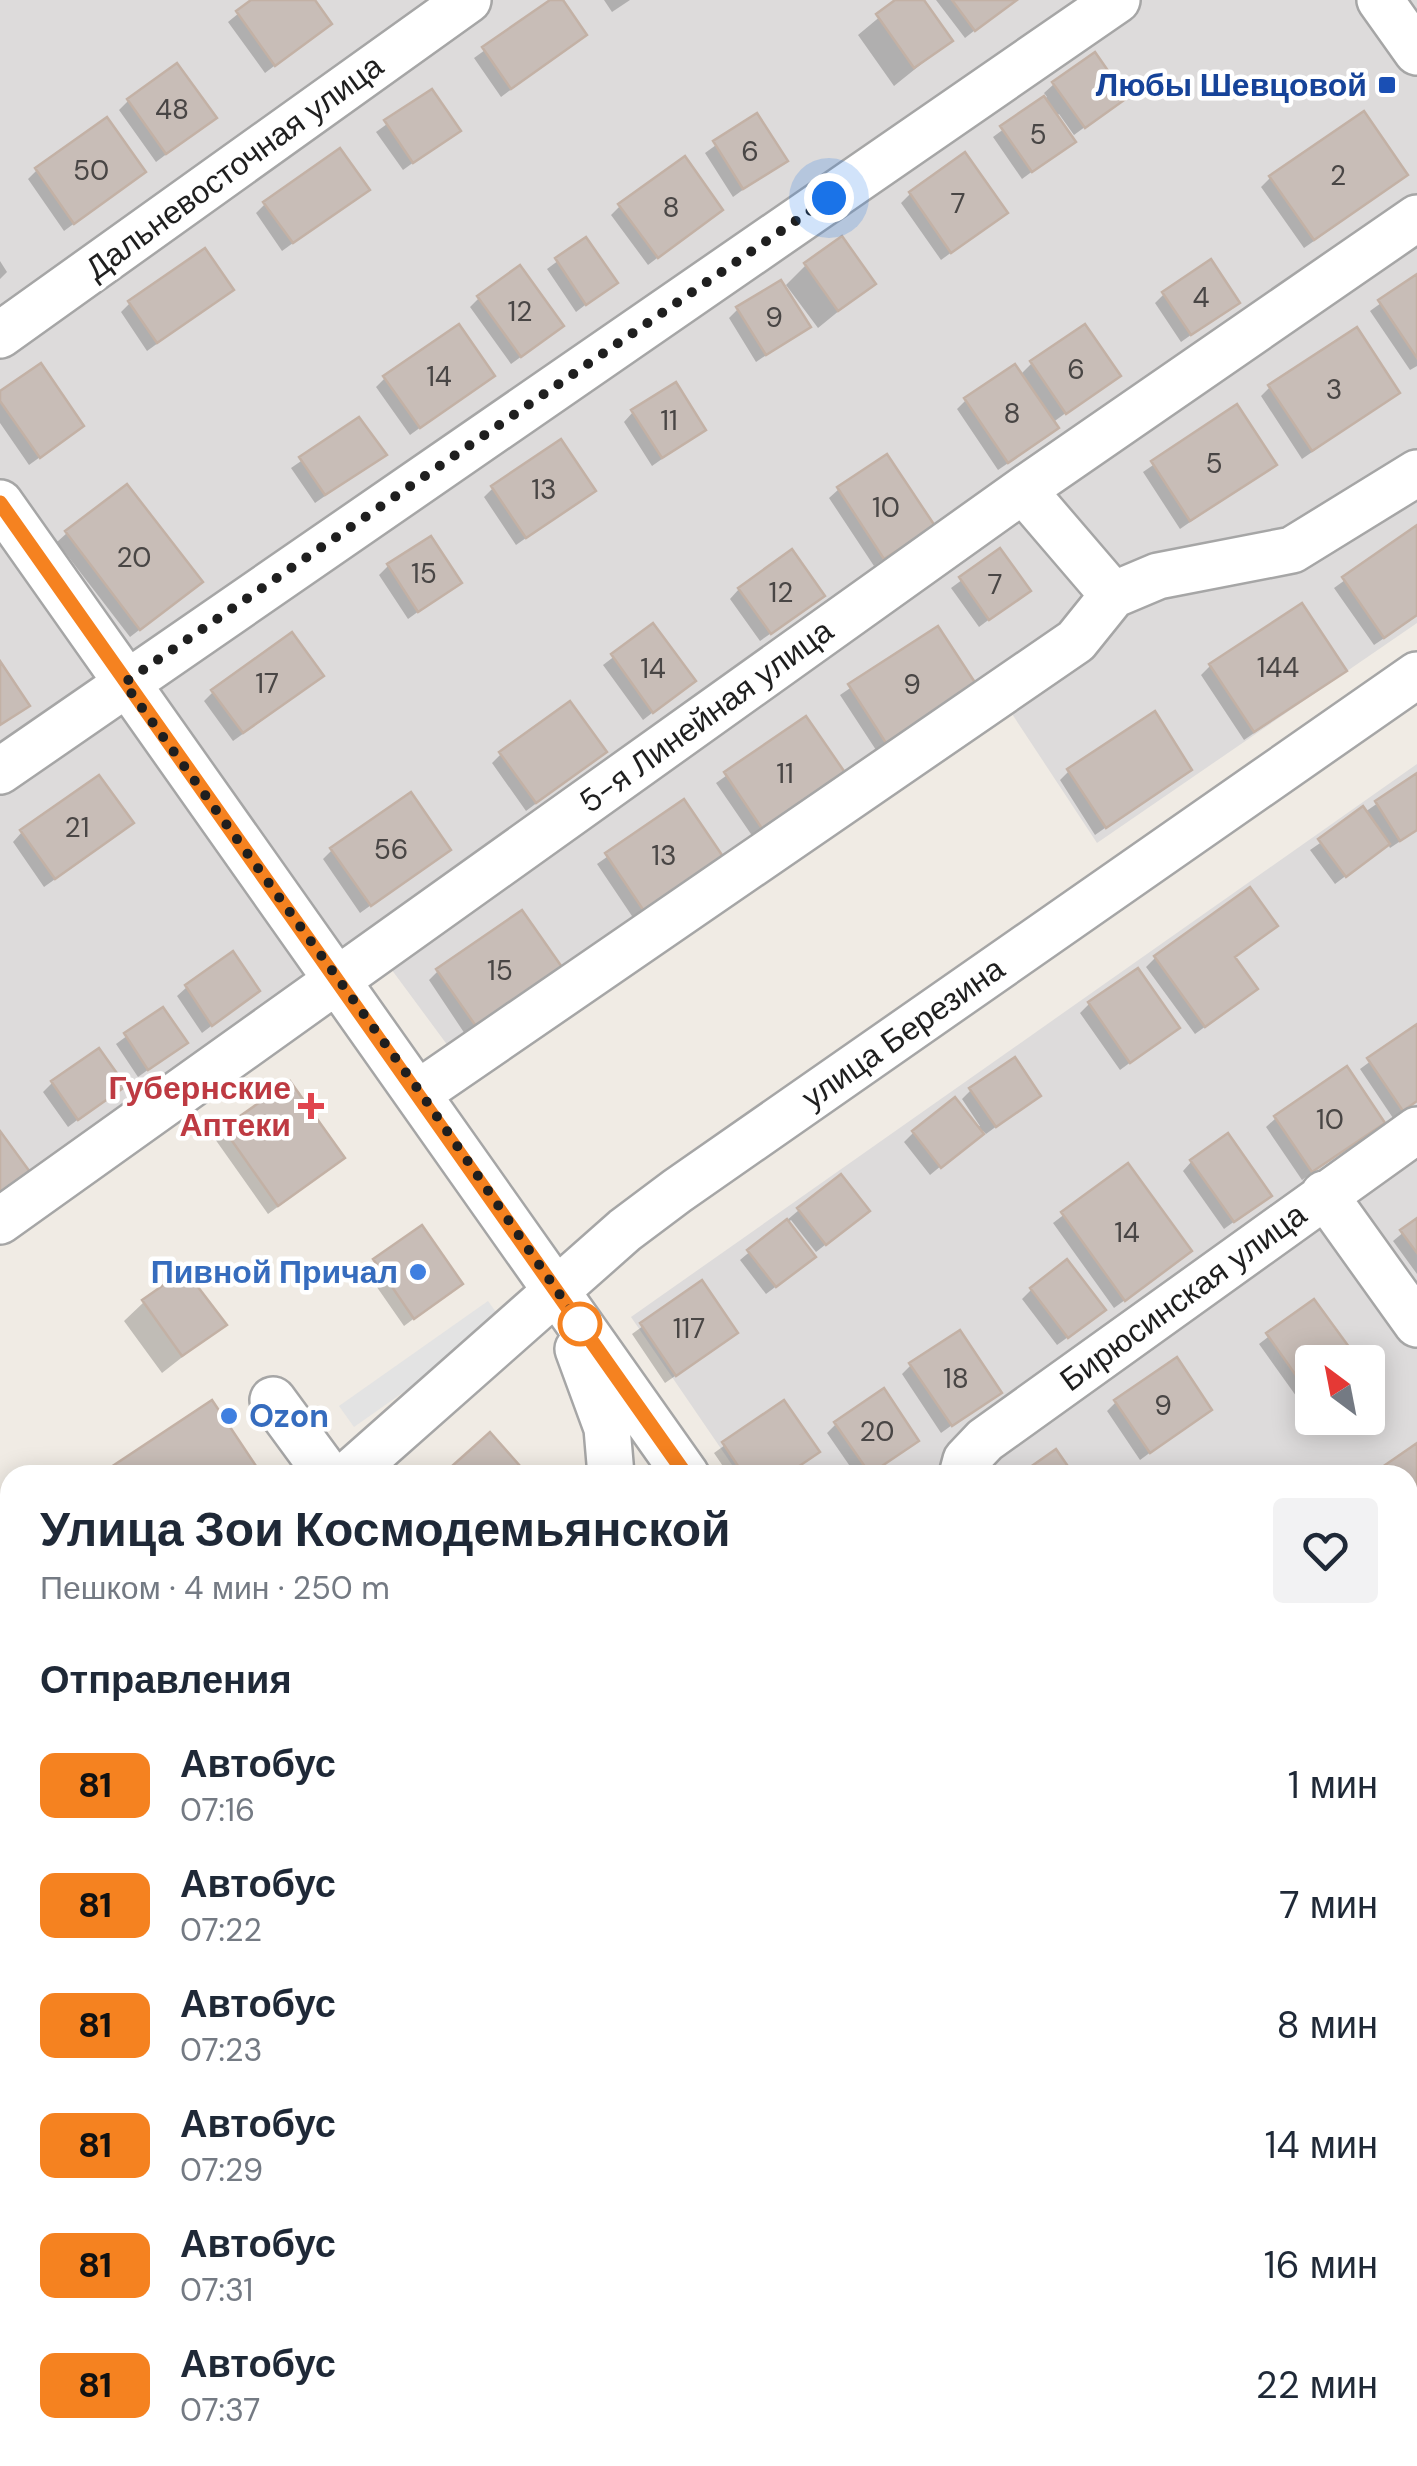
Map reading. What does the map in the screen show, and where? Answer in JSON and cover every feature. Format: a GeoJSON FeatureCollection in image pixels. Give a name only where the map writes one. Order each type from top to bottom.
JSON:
{"type":"FeatureCollection","features":[{"type":"Feature","properties":{"kind":"street","name":"Дальневосточная улица"},"geometry":{"type":"LineString","coordinates":[[0,334],[468,0]]}},
{"type":"Feature","properties":{"kind":"street"},"geometry":{"type":"LineString","coordinates":[[0,771],[1117,0]]}},
{"type":"Feature","properties":{"kind":"street"},"geometry":{"type":"LineString","coordinates":[[1380,0],[1417,52]]}},
{"type":"Feature","properties":{"kind":"street","name":"5-я Линейная улица"},"geometry":{"type":"LineString","coordinates":[[0,1221],[1023,490],[1417,218]]}},
{"type":"Feature","properties":{"kind":"street"},"geometry":{"type":"LineString","coordinates":[[420,1092],[1076,641],[1113,595],[1158,576],[1292,550],[1417,473]]}},
{"type":"Feature","properties":{"kind":"street"},"geometry":{"type":"LineString","coordinates":[[1023,490],[1113,595]]}},
{"type":"Feature","properties":{"kind":"street"},"geometry":{"type":"LineString","coordinates":[[0,502],[124,683],[420,1092],[679,1465]]}},
{"type":"Feature","properties":{"kind":"street","name":"улица Березина"},"geometry":{"type":"LineString","coordinates":[[359,1465],[676,1191],[1417,675]]}},
{"type":"Feature","properties":{"kind":"street","name":"Бирюсинская улица"},"geometry":{"type":"LineString","coordinates":[[965,1465],[985,1440],[1417,1130]]}},
{"type":"Feature","properties":{"kind":"street"},"geometry":{"type":"LineString","coordinates":[[1324,1194],[1417,1324]]}},
{"type":"Feature","properties":{"kind":"street"},"geometry":{"type":"LineString","coordinates":[[557,1291],[607,1428],[611,1465]]}},
{"type":"Feature","properties":{"kind":"street"},"geometry":{"type":"LineString","coordinates":[[272,1400],[321,1465]]}},
{"type":"Feature","properties":{"kind":"shaded area"},"geometry":{"type":"Polygon","coordinates":[[[0,0],[1417,0],[1417,623],[1097,843],[993,685],[454,1054],[366,935],[0,1193],[0,0]]]}},
{"type":"Feature","properties":{"kind":"shaded area"},"geometry":{"type":"Polygon","coordinates":[[[1417,764],[1417,1465],[732,1465],[631,1317],[1417,764]]]}},
{"type":"Feature","properties":{"kind":"shaded area"},"geometry":{"type":"Polygon","coordinates":[[[488,1301],[503,1322],[354,1427],[339,1406],[488,1301]]]}},
{"type":"Feature","properties":{"kind":"building"},"geometry":{"type":"Polygon","coordinates":[[[251,0],[315,0],[332,24],[275,66],[236,11],[251,0]]]}},
{"type":"Feature","properties":{"kind":"building"},"geometry":{"type":"Polygon","coordinates":[[[550,0],[563,0],[587,35],[511,89],[482,47],[550,0]]]}},
{"type":"Feature","properties":{"kind":"building"},"geometry":{"type":"Polygon","coordinates":[[[895,0],[924,0],[953,41],[914,68],[876,14],[895,0]]]}},
{"type":"Feature","properties":{"kind":"building"},"geometry":{"type":"Polygon","coordinates":[[[952,0],[1017,0],[975,31],[952,0]]]}},
{"type":"Feature","properties":{"kind":"building"},"geometry":{"type":"Polygon","coordinates":[[[1095,52],[1127,98],[1085,128],[1052,82],[1095,52]]]}},
{"type":"Feature","properties":{"kind":"building"},"geometry":{"type":"Polygon","coordinates":[[[177,63],[217,118],[166,154],[127,99],[177,63]]]}},
{"type":"Feature","properties":{"kind":"building"},"geometry":{"type":"Polygon","coordinates":[[[432,89],[461,131],[413,163],[384,120],[432,89]]]}},
{"type":"Feature","properties":{"kind":"building"},"geometry":{"type":"Polygon","coordinates":[[[1044,96],[1076,142],[1032,172],[1000,126],[1044,96]]]}},
{"type":"Feature","properties":{"kind":"building"},"geometry":{"type":"Polygon","coordinates":[[[1364,111],[1408,175],[1314,240],[1269,176],[1364,111]]]}},
{"type":"Feature","properties":{"kind":"building"},"geometry":{"type":"Polygon","coordinates":[[[757,113],[788,161],[743,189],[713,141],[757,113]]]}},
{"type":"Feature","properties":{"kind":"building"},"geometry":{"type":"Polygon","coordinates":[[[107,117],[146,172],[74,224],[35,168],[107,117]]]}},
{"type":"Feature","properties":{"kind":"building"},"geometry":{"type":"Polygon","coordinates":[[[340,148],[370,190],[293,243],[263,202],[340,148]]]}},
{"type":"Feature","properties":{"kind":"building"},"geometry":{"type":"Polygon","coordinates":[[[965,152],[1008,213],[951,253],[909,192],[965,152]]]}},
{"type":"Feature","properties":{"kind":"building"},"geometry":{"type":"Polygon","coordinates":[[[685,156],[723,210],[658,258],[618,204],[685,156]]]}},
{"type":"Feature","properties":{"kind":"building"},"geometry":{"type":"Polygon","coordinates":[[[842,236],[876,284],[838,311],[804,263],[842,236]]]}},
{"type":"Feature","properties":{"kind":"building"},"geometry":{"type":"Polygon","coordinates":[[[586,237],[618,283],[586,305],[555,258],[586,237]]]}},
{"type":"Feature","properties":{"kind":"building"},"geometry":{"type":"Polygon","coordinates":[[[205,248],[234,290],[157,343],[128,301],[205,248]]]}},
{"type":"Feature","properties":{"kind":"building"},"geometry":{"type":"Polygon","coordinates":[[[1211,259],[1240,303],[1191,335],[1162,292],[1211,259]]]}},
{"type":"Feature","properties":{"kind":"building"},"geometry":{"type":"Polygon","coordinates":[[[520,265],[564,326],[521,357],[477,296],[520,265]]]}},
{"type":"Feature","properties":{"kind":"building"},"geometry":{"type":"Polygon","coordinates":[[[1417,274],[1417,358],[1378,300],[1417,274]]]}},
{"type":"Feature","properties":{"kind":"building"},"geometry":{"type":"Polygon","coordinates":[[[781,280],[811,327],[766,355],[736,307],[781,280]]]}},
{"type":"Feature","properties":{"kind":"building"},"geometry":{"type":"Polygon","coordinates":[[[459,324],[495,376],[420,428],[383,376],[459,324]]]}},
{"type":"Feature","properties":{"kind":"building"},"geometry":{"type":"Polygon","coordinates":[[[1085,324],[1121,376],[1066,414],[1030,361],[1085,324]]]}},
{"type":"Feature","properties":{"kind":"building"},"geometry":{"type":"Polygon","coordinates":[[[1357,327],[1400,393],[1312,451],[1268,385],[1357,327]]]}},
{"type":"Feature","properties":{"kind":"building"},"geometry":{"type":"Polygon","coordinates":[[[41,363],[84,426],[40,458],[0,401],[0,391],[41,363]]]}},
{"type":"Feature","properties":{"kind":"building"},"geometry":{"type":"Polygon","coordinates":[[[1015,364],[1059,428],[1008,463],[964,398],[1015,364]]]}},
{"type":"Feature","properties":{"kind":"building"},"geometry":{"type":"Polygon","coordinates":[[[676,382],[706,430],[662,458],[631,410],[676,382]]]}},
{"type":"Feature","properties":{"kind":"building"},"geometry":{"type":"Polygon","coordinates":[[[1237,404],[1277,465],[1190,521],[1151,461],[1237,404]]]}},
{"type":"Feature","properties":{"kind":"building"},"geometry":{"type":"Polygon","coordinates":[[[359,417],[387,455],[325,495],[299,457],[359,417]]]}},
{"type":"Feature","properties":{"kind":"building"},"geometry":{"type":"Polygon","coordinates":[[[561,439],[596,491],[526,538],[491,486],[561,439]]]}},
{"type":"Feature","properties":{"kind":"building"},"geometry":{"type":"Polygon","coordinates":[[[887,454],[935,526],[884,559],[837,487],[887,454]]]}},
{"type":"Feature","properties":{"kind":"building"},"geometry":{"type":"Polygon","coordinates":[[[127,484],[203,582],[140,630],[65,531],[127,484]]]}},
{"type":"Feature","properties":{"kind":"building"},"geometry":{"type":"Polygon","coordinates":[[[1417,525],[1417,615],[1384,638],[1342,577],[1417,525]]]}},
{"type":"Feature","properties":{"kind":"building"},"geometry":{"type":"Polygon","coordinates":[[[431,536],[462,583],[418,612],[387,564],[431,536]]]}},
{"type":"Feature","properties":{"kind":"building"},"geometry":{"type":"Polygon","coordinates":[[[1000,548],[1031,591],[989,620],[959,577],[1000,548]]]}},
{"type":"Feature","properties":{"kind":"building"},"geometry":{"type":"Polygon","coordinates":[[[792,549],[825,596],[771,634],[738,588],[792,549]]]}},
{"type":"Feature","properties":{"kind":"building"},"geometry":{"type":"Polygon","coordinates":[[[1302,603],[1347,671],[1254,732],[1209,664],[1302,603]]]}},
{"type":"Feature","properties":{"kind":"building"},"geometry":{"type":"Polygon","coordinates":[[[653,623],[696,681],[653,713],[611,654],[653,623]]]}},
{"type":"Feature","properties":{"kind":"building"},"geometry":{"type":"Polygon","coordinates":[[[938,626],[976,684],[886,743],[848,684],[938,626]]]}},
{"type":"Feature","properties":{"kind":"building"},"geometry":{"type":"Polygon","coordinates":[[[292,632],[324,676],[243,733],[211,690],[292,632]]]}},
{"type":"Feature","properties":{"kind":"building"},"geometry":{"type":"Polygon","coordinates":[[[0,661],[30,706],[0,725],[0,661]]]}},
{"type":"Feature","properties":{"kind":"building"},"geometry":{"type":"Polygon","coordinates":[[[570,701],[607,752],[536,803],[499,752],[570,701]]]}},
{"type":"Feature","properties":{"kind":"building"},"geometry":{"type":"Polygon","coordinates":[[[1155,711],[1192,770],[1106,828],[1067,769],[1155,711]]]}},
{"type":"Feature","properties":{"kind":"building"},"geometry":{"type":"Polygon","coordinates":[[[806,716],[846,774],[763,830],[724,772],[806,716]]]}},
{"type":"Feature","properties":{"kind":"building"},"geometry":{"type":"Polygon","coordinates":[[[1417,773],[1417,830],[1400,841],[1375,801],[1417,773]]]}},
{"type":"Feature","properties":{"kind":"building"},"geometry":{"type":"Polygon","coordinates":[[[99,775],[134,823],[55,879],[20,830],[99,775]]]}},
{"type":"Feature","properties":{"kind":"building"},"geometry":{"type":"Polygon","coordinates":[[[411,792],[451,850],[371,906],[330,848],[411,792]]]}},
{"type":"Feature","properties":{"kind":"building"},"geometry":{"type":"Polygon","coordinates":[[[684,799],[724,858],[644,911],[605,853],[684,799]]]}},
{"type":"Feature","properties":{"kind":"building"},"geometry":{"type":"Polygon","coordinates":[[[1363,806],[1390,844],[1346,877],[1318,839],[1363,806]]]}},
{"type":"Feature","properties":{"kind":"building"},"geometry":{"type":"Polygon","coordinates":[[[1250,887],[1278,926],[1235,957],[1258,989],[1205,1027],[1154,956],[1250,887]]]}},
{"type":"Feature","properties":{"kind":"building"},"geometry":{"type":"Polygon","coordinates":[[[522,910],[564,970],[478,1029],[436,969],[522,910]]]}},
{"type":"Feature","properties":{"kind":"building"},"geometry":{"type":"Polygon","coordinates":[[[233,951],[260,991],[212,1026],[185,985],[233,951]]]}},
{"type":"Feature","properties":{"kind":"building"},"geometry":{"type":"Polygon","coordinates":[[[1138,968],[1180,1028],[1130,1063],[1088,1002],[1138,968]]]}},
{"type":"Feature","properties":{"kind":"building"},"geometry":{"type":"Polygon","coordinates":[[[163,1007],[188,1043],[148,1070],[124,1033],[163,1007]]]}},
{"type":"Feature","properties":{"kind":"building"},"geometry":{"type":"Polygon","coordinates":[[[1417,1024],[1417,1101],[1403,1111],[1367,1058],[1417,1024]]]}},
{"type":"Feature","properties":{"kind":"building"},"geometry":{"type":"Polygon","coordinates":[[[99,1048],[126,1086],[78,1120],[51,1081],[99,1048]]]}},
{"type":"Feature","properties":{"kind":"building"},"geometry":{"type":"Polygon","coordinates":[[[1015,1057],[1041,1096],[996,1127],[969,1088],[1015,1057]]]}},
{"type":"Feature","properties":{"kind":"building"},"geometry":{"type":"Polygon","coordinates":[[[1347,1066],[1385,1123],[1312,1172],[1274,1116],[1347,1066]]]}},
{"type":"Feature","properties":{"kind":"building"},"geometry":{"type":"Polygon","coordinates":[[[290,1081],[345,1158],[278,1206],[223,1128],[290,1081]]]}},
{"type":"Feature","properties":{"kind":"building"},"geometry":{"type":"Polygon","coordinates":[[[955,1097],[984,1134],[941,1168],[912,1131],[955,1097]]]}},
{"type":"Feature","properties":{"kind":"building"},"geometry":{"type":"Polygon","coordinates":[[[0,1131],[30,1172],[0,1194],[0,1131]]]}},
{"type":"Feature","properties":{"kind":"building"},"geometry":{"type":"Polygon","coordinates":[[[1228,1133],[1272,1196],[1234,1222],[1190,1160],[1228,1133]]]}},
{"type":"Feature","properties":{"kind":"building"},"geometry":{"type":"Polygon","coordinates":[[[1128,1163],[1192,1251],[1125,1301],[1061,1212],[1128,1163]]]}},
{"type":"Feature","properties":{"kind":"building"},"geometry":{"type":"Polygon","coordinates":[[[841,1174],[870,1211],[826,1245],[797,1208],[841,1174]]]}},
{"type":"Feature","properties":{"kind":"building"},"geometry":{"type":"Polygon","coordinates":[[[1417,1218],[1417,1253],[1400,1230],[1417,1218]]]}},
{"type":"Feature","properties":{"kind":"building"},"geometry":{"type":"Polygon","coordinates":[[[787,1219],[816,1257],[776,1287],[747,1250],[787,1219]]]}},
{"type":"Feature","properties":{"kind":"building","name":"Пивной Причал"},"geometry":{"type":"Polygon","coordinates":[[[422,1225],[463,1284],[414,1319],[373,1259],[422,1225]]]}},
{"type":"Feature","properties":{"kind":"building"},"geometry":{"type":"Polygon","coordinates":[[[1067,1259],[1106,1310],[1068,1338],[1030,1288],[1067,1259]]]}},
{"type":"Feature","properties":{"kind":"building"},"geometry":{"type":"Polygon","coordinates":[[[185,1270],[227,1325],[182,1356],[142,1300],[185,1270]]]}},
{"type":"Feature","properties":{"kind":"building"},"geometry":{"type":"Polygon","coordinates":[[[702,1280],[738,1333],[676,1376],[640,1323],[702,1280]]]}},
{"type":"Feature","properties":{"kind":"building"},"geometry":{"type":"Polygon","coordinates":[[[1314,1299],[1348,1345],[1295,1345],[1295,1374],[1266,1333],[1314,1299]]]}},
{"type":"Feature","properties":{"kind":"building"},"geometry":{"type":"Polygon","coordinates":[[[960,1330],[1002,1393],[952,1426],[909,1363],[960,1330]]]}},
{"type":"Feature","properties":{"kind":"building"},"geometry":{"type":"Polygon","coordinates":[[[1177,1357],[1212,1410],[1150,1453],[1114,1400],[1177,1357]]]}},
{"type":"Feature","properties":{"kind":"building"},"geometry":{"type":"Polygon","coordinates":[[[884,1388],[919,1441],[883,1465],[864,1465],[834,1422],[884,1388]]]}},
{"type":"Feature","properties":{"kind":"building"},"geometry":{"type":"Polygon","coordinates":[[[212,1400],[255,1465],[114,1465],[212,1400]]]}},
{"type":"Feature","properties":{"kind":"building"},"geometry":{"type":"Polygon","coordinates":[[[784,1400],[820,1452],[801,1465],[737,1465],[722,1442],[784,1400]]]}},
{"type":"Feature","properties":{"kind":"building"},"geometry":{"type":"Polygon","coordinates":[[[490,1432],[519,1465],[453,1465],[490,1432]]]}},
{"type":"Feature","properties":{"kind":"building"},"geometry":{"type":"Polygon","coordinates":[[[1417,1443],[1417,1465],[1385,1465],[1417,1443]]]}},
{"type":"Feature","properties":{"kind":"building"},"geometry":{"type":"Polygon","coordinates":[[[1056,1449],[1067,1465],[1033,1465],[1056,1449]]]}},
{"type":"Feature","properties":{"kind":"bus line","name":"81"},"geometry":{"type":"LineString","coordinates":[[0,503],[124,683],[420,1092],[679,1465]]}},
{"type":"Feature","properties":{"kind":"place","name":"Любы Шевцовой"},"geometry":{"type":"Point","coordinates":[1387,85]}},
{"type":"Feature","properties":{"kind":"place","name":"Губернские Аптеки"},"geometry":{"type":"Point","coordinates":[311,1106]}},
{"type":"Feature","properties":{"kind":"place","name":"Пивной Причал"},"geometry":{"type":"Point","coordinates":[418,1272]}},
{"type":"Feature","properties":{"kind":"place","name":"Ozon"},"geometry":{"type":"Point","coordinates":[229,1416]}},
{"type":"Feature","properties":{"kind":"route"},"geometry":{"type":"LineString","coordinates":[[580,1324],[420,1092],[124,683],[829,198]]}}]}
